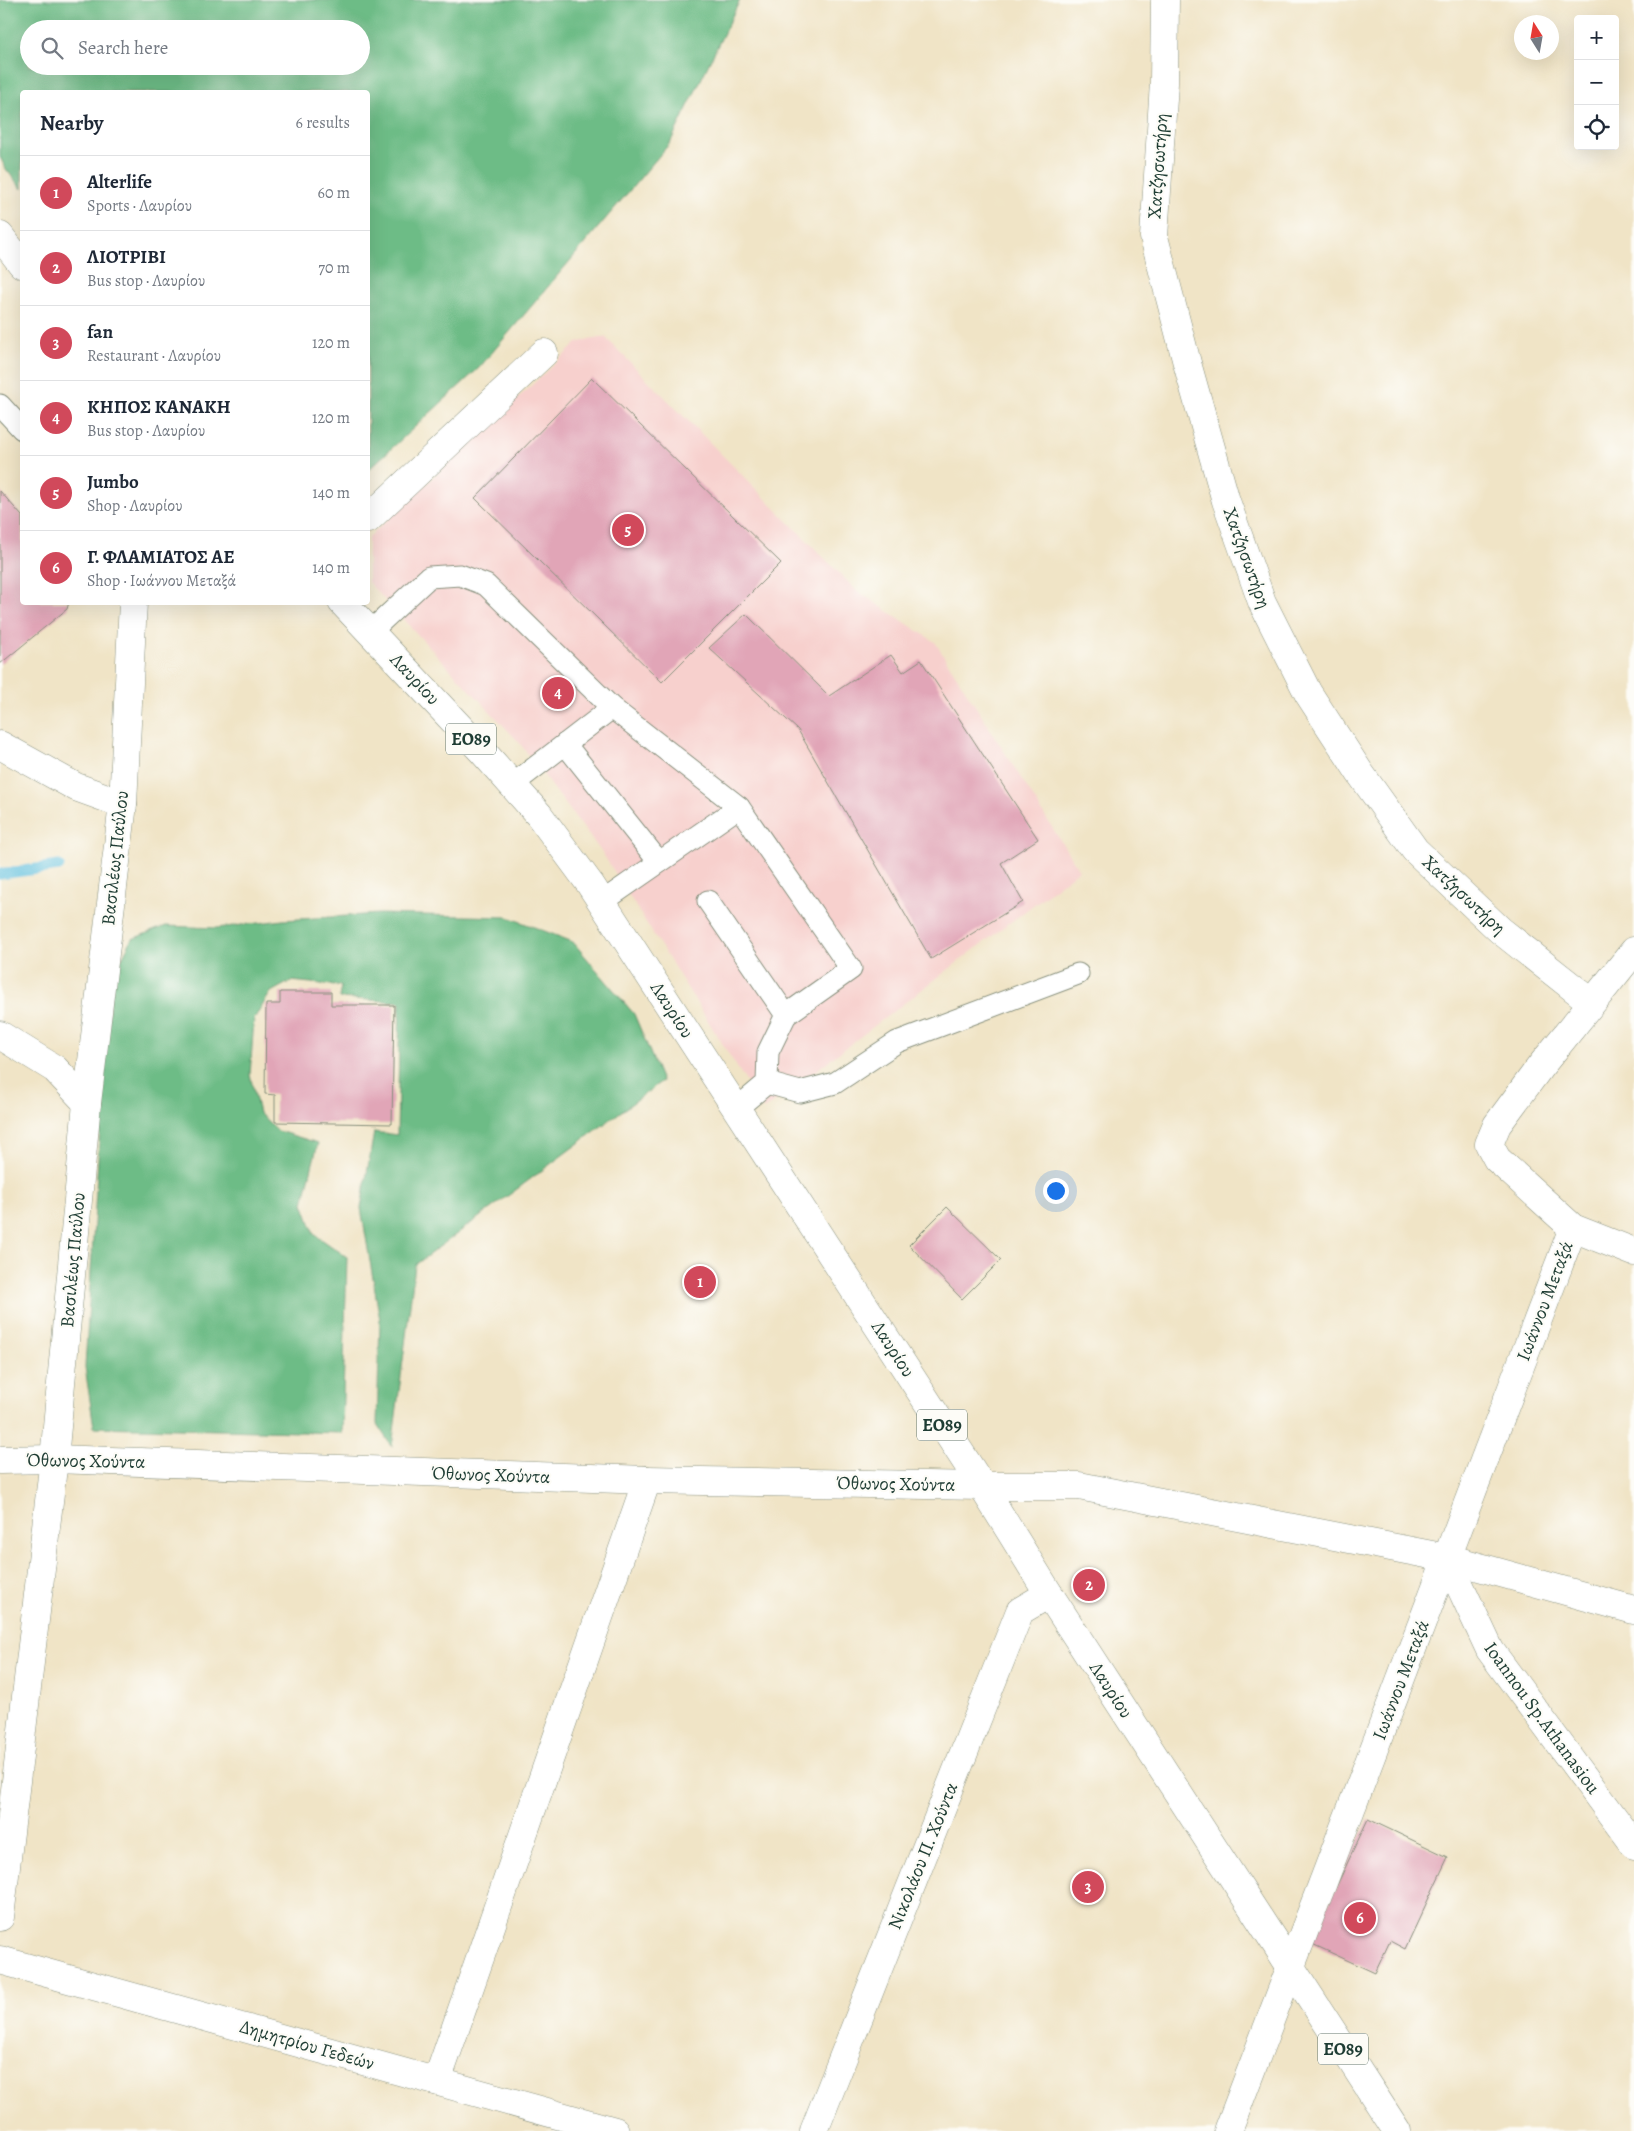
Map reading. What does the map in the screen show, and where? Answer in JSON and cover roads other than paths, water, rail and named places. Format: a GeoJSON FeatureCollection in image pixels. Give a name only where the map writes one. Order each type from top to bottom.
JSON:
{"type":"FeatureCollection","features":[{"type":"Feature","properties":{"kind":"street","name":"Χατζησωτήρη"},"geometry":{"type":"LineString","coordinates":[[1165,0],[1164,83],[1154,237],[1187,363],[1224,492],[1262,602],[1308,693],[1360,774],[1415,850],[1500,930],[1591,1002]]}},
{"type":"Feature","properties":{"kind":"street"},"geometry":{"type":"LineString","coordinates":[[0,236],[20,261]]}},
{"type":"Feature","properties":{"kind":"street"},"geometry":{"type":"LineString","coordinates":[[370,517],[544,353]]}},
{"type":"Feature","properties":{"kind":"street","name":"Βασιλέως Παύλου"},"geometry":{"type":"LineString","coordinates":[[0,1917],[54,1459],[87,1103],[123,804],[133,605]]}},
{"type":"Feature","properties":{"kind":"street","name":"Λαυρίου"},"geometry":{"type":"LineString","coordinates":[[345,605],[539,815],[602,902],[982,1486],[1049,1594],[1397,2131]]}},
{"type":"Feature","properties":{"kind":"street"},"geometry":{"type":"LineString","coordinates":[[0,745],[76,787],[123,804]]}},
{"type":"Feature","properties":{"kind":"street"},"geometry":{"type":"LineString","coordinates":[[1634,952],[1591,1002],[1497,1125],[1489,1144],[1496,1159],[1573,1228],[1634,1252]]}},
{"type":"Feature","properties":{"kind":"street"},"geometry":{"type":"LineString","coordinates":[[0,1035],[54,1069],[87,1103]]}},
{"type":"Feature","properties":{"kind":"street","name":"Ιωάννου Μεταξά"},"geometry":{"type":"LineString","coordinates":[[1228,2131],[1573,1228]]}},
{"type":"Feature","properties":{"kind":"street","name":"Όθωνος Χούντα"},"geometry":{"type":"LineString","coordinates":[[0,1460],[54,1459],[646,1480],[1079,1486],[1447,1558],[1634,1610]]}},
{"type":"Feature","properties":{"kind":"street"},"geometry":{"type":"LineString","coordinates":[[437,2081],[646,1480]]}},
{"type":"Feature","properties":{"kind":"street","name":"Ioannou Sp.Athanasiou"},"geometry":{"type":"LineString","coordinates":[[1447,1558],[1490,1650],[1634,1845]]}},
{"type":"Feature","properties":{"kind":"street","name":"Νικολάου Π. Χούντα"},"geometry":{"type":"LineString","coordinates":[[814,2131],[1020,1611],[1049,1594]]}},
{"type":"Feature","properties":{"kind":"street","name":"Δημητρίου Γεδεών"},"geometry":{"type":"LineString","coordinates":[[0,1960],[615,2131]]}},
{"type":"Feature","properties":{"kind":"lane"},"geometry":{"type":"LineString","coordinates":[[0,405],[20,427]]}},
{"type":"Feature","properties":{"kind":"lane"},"geometry":{"type":"LineString","coordinates":[[370,632],[430,577],[460,575],[486,585],[612,708],[739,807],[851,969],[786,1015],[768,1052],[767,1084],[736,1109]]}},
{"type":"Feature","properties":{"kind":"lane"},"geometry":{"type":"LineString","coordinates":[[512,785],[612,708]]}},
{"type":"Feature","properties":{"kind":"lane"},"geometry":{"type":"LineString","coordinates":[[565,744],[659,862]]}},
{"type":"Feature","properties":{"kind":"lane"},"geometry":{"type":"LineString","coordinates":[[602,902],[739,807]]}},
{"type":"Feature","properties":{"kind":"lane"},"geometry":{"type":"LineString","coordinates":[[708,902],[786,1015]]}},
{"type":"Feature","properties":{"kind":"lane"},"geometry":{"type":"LineString","coordinates":[[767,1084],[800,1092],[835,1083],[897,1042],[1078,974]]}},
{"type":"Feature","properties":{"kind":"waterway"},"geometry":{"type":"LineString","coordinates":[[0,874],[59,866]]}},
{"type":"Feature","properties":{"kind":"place","name":"Jumbo"},"geometry":{"type":"Point","coordinates":[628,530]}},
{"type":"Feature","properties":{"kind":"place","name":"ΚΗΠΟΣ ΚΑΝΑΚΗ"},"geometry":{"type":"Point","coordinates":[558,693]}},
{"type":"Feature","properties":{"kind":"place","name":"Alterlife"},"geometry":{"type":"Point","coordinates":[700,1282]}},
{"type":"Feature","properties":{"kind":"place","name":"ΛΙΟΤΡΙΒΙ"},"geometry":{"type":"Point","coordinates":[1089,1585]}},
{"type":"Feature","properties":{"kind":"place","name":"fan"},"geometry":{"type":"Point","coordinates":[1088,1887]}},
{"type":"Feature","properties":{"kind":"place","name":"Γ. ΦΛΑΜΙΑΤΟΣ ΑΕ"},"geometry":{"type":"Point","coordinates":[1360,1918]}}]}
